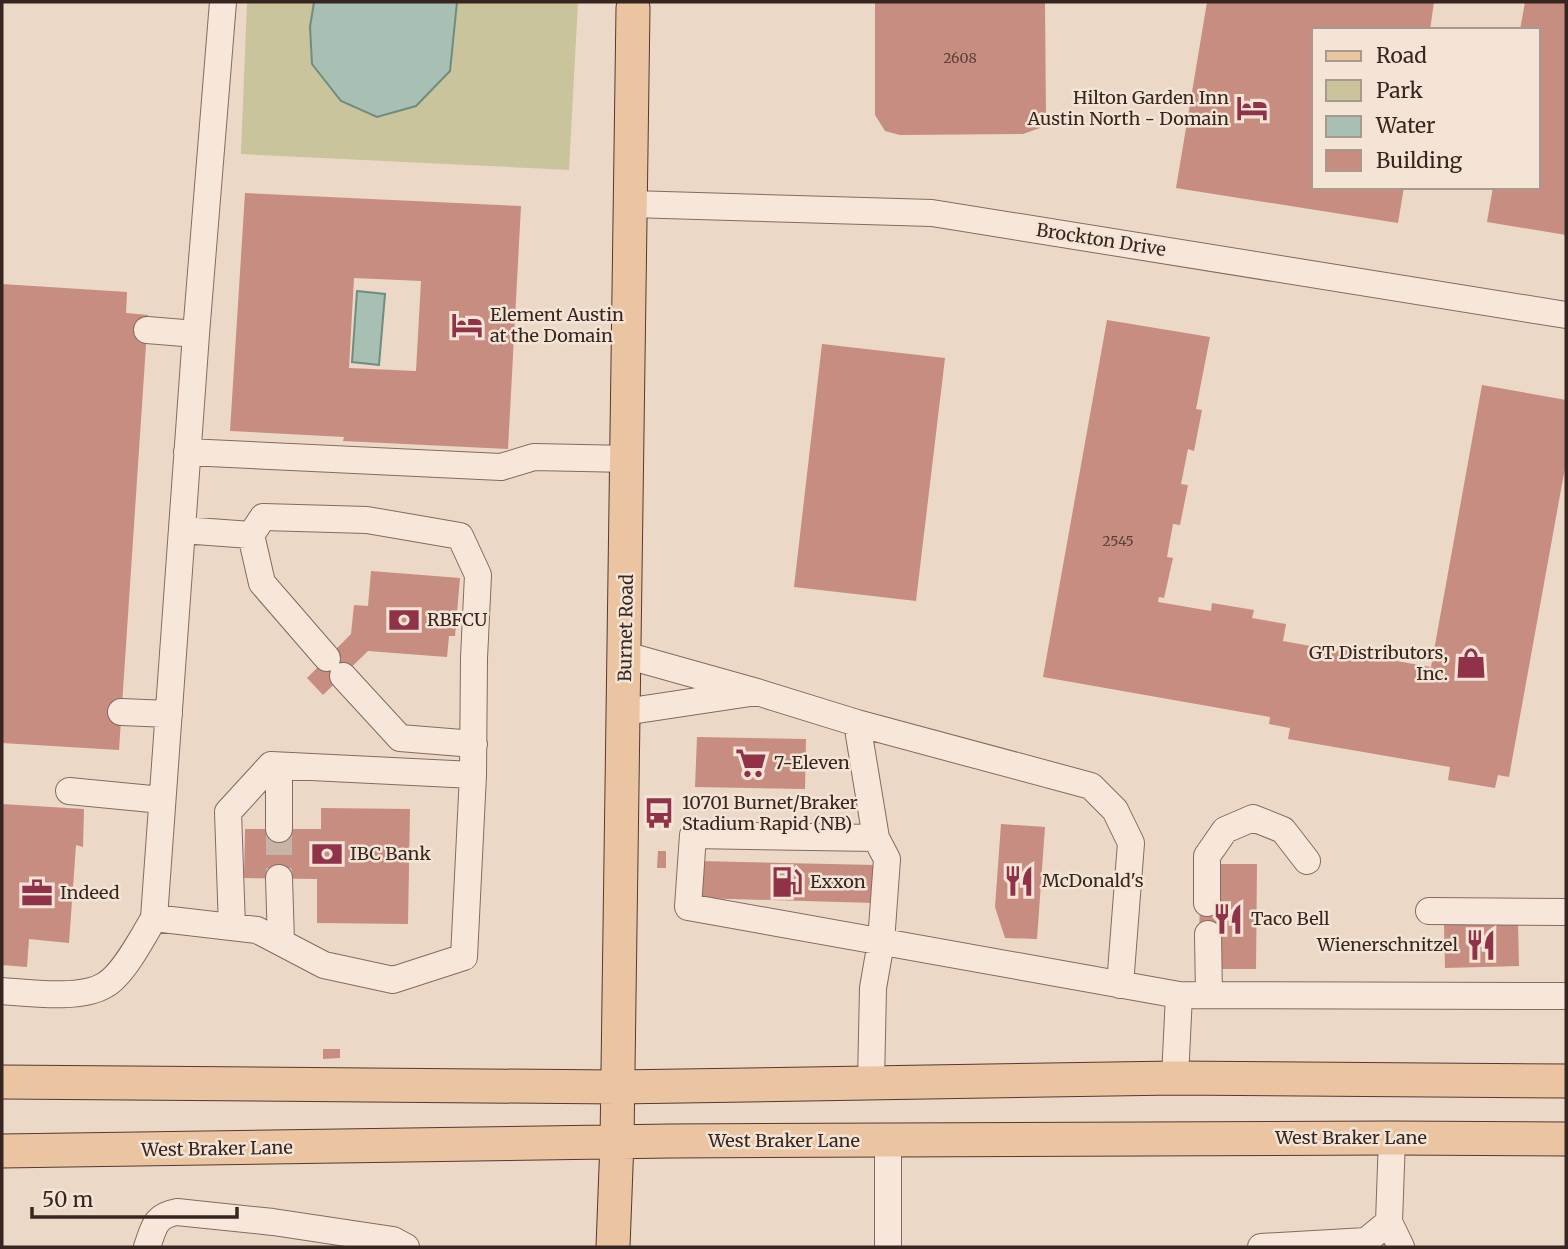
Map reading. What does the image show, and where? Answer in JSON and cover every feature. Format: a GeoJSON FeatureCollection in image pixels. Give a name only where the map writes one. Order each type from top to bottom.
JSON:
{"type":"FeatureCollection","features":[{"type":"Feature","properties":{"kind":"main road","name":"Burnet Road"},"geometry":{"type":"LineString","coordinates":[[613,1247],[629,459],[633,4]]}},
{"type":"Feature","properties":{"kind":"main road"},"geometry":{"type":"LineString","coordinates":[[2,1082],[617,1087],[1175,1078],[1566,1081]]}},
{"type":"Feature","properties":{"kind":"main road","name":"West Braker Lane"},"geometry":{"type":"LineString","coordinates":[[2,1151],[617,1141],[1566,1139]]}},
{"type":"Feature","properties":{"kind":"street"},"geometry":{"type":"LineString","coordinates":[[2,990],[70,995],[106,985],[132,957],[154,918],[223,2]]}},
{"type":"Feature","properties":{"kind":"street","name":"Brockton Drive"},"geometry":{"type":"LineString","coordinates":[[631,204],[932,213],[1566,315]]}},
{"type":"Feature","properties":{"kind":"street"},"geometry":{"type":"LineString","coordinates":[[147,330],[196,334]]}},
{"type":"Feature","properties":{"kind":"street"},"geometry":{"type":"LineString","coordinates":[[187,452],[501,467],[534,457],[629,459]]}},
{"type":"Feature","properties":{"kind":"street"},"geometry":{"type":"LineString","coordinates":[[154,918],[257,930],[324,965],[393,980],[464,957],[473,775],[474,744],[474,658],[478,575],[460,536],[367,520],[263,517],[251,536],[262,583],[400,738],[474,744]]}},
{"type":"Feature","properties":{"kind":"street"},"geometry":{"type":"LineString","coordinates":[[182,530],[251,536]]}},
{"type":"Feature","properties":{"kind":"street"},"geometry":{"type":"LineString","coordinates":[[625,655],[857,723],[1091,786],[1115,810],[1130,843],[1120,985]]}},
{"type":"Feature","properties":{"kind":"street"},"geometry":{"type":"LineString","coordinates":[[624,712],[757,692]]}},
{"type":"Feature","properties":{"kind":"street"},"geometry":{"type":"LineString","coordinates":[[121,712],[169,714]]}},
{"type":"Feature","properties":{"kind":"street"},"geometry":{"type":"LineString","coordinates":[[857,723],[876,838],[887,859],[881,942],[873,988],[871,1083]]}},
{"type":"Feature","properties":{"kind":"street"},"geometry":{"type":"LineString","coordinates":[[232,927],[228,812],[271,765],[473,775]]}},
{"type":"Feature","properties":{"kind":"street"},"geometry":{"type":"LineString","coordinates":[[279,766],[279,830]]}},
{"type":"Feature","properties":{"kind":"street"},"geometry":{"type":"LineString","coordinates":[[69,791],[162,800]]}},
{"type":"Feature","properties":{"kind":"street"},"geometry":{"type":"LineString","coordinates":[[1208,903],[1208,856],[1225,830],[1253,818],[1283,830],[1307,862]]}},
{"type":"Feature","properties":{"kind":"street"},"geometry":{"type":"LineString","coordinates":[[876,838],[693,835],[688,907],[1179,995],[1566,996]]}},
{"type":"Feature","properties":{"kind":"street"},"geometry":{"type":"LineString","coordinates":[[279,878],[281,942]]}},
{"type":"Feature","properties":{"kind":"street"},"geometry":{"type":"LineString","coordinates":[[1429,911],[1566,912]]}},
{"type":"Feature","properties":{"kind":"street"},"geometry":{"type":"LineString","coordinates":[[1208,934],[1209,995]]}},
{"type":"Feature","properties":{"kind":"street"},"geometry":{"type":"LineString","coordinates":[[1175,1078],[1179,995]]}},
{"type":"Feature","properties":{"kind":"street"},"geometry":{"type":"LineString","coordinates":[[1392,1138],[1389,1222],[1401,1247]]}},
{"type":"Feature","properties":{"kind":"street"},"geometry":{"type":"LineString","coordinates":[[888,1142],[888,1247]]}},
{"type":"Feature","properties":{"kind":"street"},"geometry":{"type":"LineString","coordinates":[[147,1247],[163,1214],[177,1212],[273,1222],[393,1240],[406,1247]]}},
{"type":"Feature","properties":{"kind":"street"},"geometry":{"type":"LineString","coordinates":[[1261,1247],[1366,1244],[1389,1222]]}},
{"type":"Feature","properties":{"kind":"green space"},"geometry":{"type":"Polygon","coordinates":[[[247,2],[578,2],[569,170],[241,154],[247,2]]]}},
{"type":"Feature","properties":{"kind":"water"},"geometry":{"type":"Polygon","coordinates":[[[314,2],[457,2],[450,71],[416,106],[377,117],[341,101],[312,64],[310,27],[314,2]]]}},
{"type":"Feature","properties":{"kind":"water"},"geometry":{"type":"Polygon","coordinates":[[[357,291],[385,294],[379,365],[352,362],[357,291]]]}},
{"type":"Feature","properties":{"kind":"building"},"geometry":{"type":"Polygon","coordinates":[[[875,2],[1045,2],[1046,120],[1040,128],[1023,134],[900,135],[885,131],[875,115],[875,2]]]}},
{"type":"Feature","properties":{"kind":"building","name":"Hilton Garden Inn Austin North - Domain"},"geometry":{"type":"Polygon","coordinates":[[[1207,2],[1434,2],[1430,28],[1312,28],[1312,189],[1404,189],[1398,223],[1176,188],[1207,2]]]}},
{"type":"Feature","properties":{"kind":"building"},"geometry":{"type":"Polygon","coordinates":[[[1525,2],[1566,2],[1566,235],[1487,222],[1493,189],[1540,189],[1540,28],[1520,28],[1525,2]]]}},
{"type":"Feature","properties":{"kind":"building"},"geometry":{"type":"Polygon","coordinates":[[[245,193],[521,206],[508,449],[343,441],[344,437],[230,431],[245,193]],[[354,278],[349,368],[416,371],[421,281],[354,278]]]}},
{"type":"Feature","properties":{"kind":"building"},"geometry":{"type":"Polygon","coordinates":[[[2,284],[127,292],[126,313],[148,315],[119,750],[2,743],[2,284]]]}},
{"type":"Feature","properties":{"kind":"building"},"geometry":{"type":"Polygon","coordinates":[[[1107,320],[1210,337],[1196,409],[1202,410],[1194,451],[1188,449],[1181,484],[1188,485],[1180,525],[1173,524],[1167,557],[1173,558],[1164,598],[1159,597],[1158,602],[1211,611],[1212,603],[1254,610],[1252,618],[1286,624],[1283,641],[1338,651],[1339,644],[1380,651],[1379,658],[1431,667],[1482,385],[1566,400],[1566,462],[1509,777],[1498,775],[1495,788],[1448,780],[1450,767],[1288,739],[1290,728],[1269,724],[1270,717],[1043,677],[1107,320]]]}},
{"type":"Feature","properties":{"kind":"building"},"geometry":{"type":"Polygon","coordinates":[[[822,344],[945,358],[916,601],[794,587],[822,344]]]}},
{"type":"Feature","properties":{"kind":"building","name":"RBFCU"},"geometry":{"type":"Polygon","coordinates":[[[371,571],[460,578],[455,636],[449,636],[447,657],[368,651],[323,695],[307,678],[351,634],[354,605],[368,606],[371,571]]]}},
{"type":"Feature","properties":{"kind":"building","name":"7-Eleven"},"geometry":{"type":"Polygon","coordinates":[[[697,737],[806,739],[805,789],[695,787],[697,737]]]}},
{"type":"Feature","properties":{"kind":"building","name":"Indeed"},"geometry":{"type":"Polygon","coordinates":[[[2,804],[84,809],[83,847],[76,845],[69,943],[29,939],[27,967],[2,965],[2,804]]]}},
{"type":"Feature","properties":{"kind":"building","name":"IBC Bank"},"geometry":{"type":"Polygon","coordinates":[[[321,808],[410,809],[408,924],[317,923],[317,879],[244,878],[245,829],[321,829],[321,808]]]}},
{"type":"Feature","properties":{"kind":"building","name":"McDonald's"},"geometry":{"type":"Polygon","coordinates":[[[1001,824],[1045,827],[1037,939],[1005,938],[995,907],[1001,824]]]}},
{"type":"Feature","properties":{"kind":"building"},"geometry":{"type":"Polygon","coordinates":[[[658,851],[666,851],[666,868],[657,868],[658,851]]]}},
{"type":"Feature","properties":{"kind":"building","name":"Exxon"},"geometry":{"type":"Polygon","coordinates":[[[699,861],[875,865],[874,903],[698,898],[699,861]]]}},
{"type":"Feature","properties":{"kind":"building","name":"Taco Bell"},"geometry":{"type":"Polygon","coordinates":[[[1218,864],[1257,864],[1256,969],[1217,969],[1199,935],[1200,903],[1218,864]]]}},
{"type":"Feature","properties":{"kind":"building","name":"Wienerschnitzel"},"geometry":{"type":"Polygon","coordinates":[[[1518,923],[1519,966],[1445,968],[1444,924],[1518,923]]]}},
{"type":"Feature","properties":{"kind":"building"},"geometry":{"type":"Polygon","coordinates":[[[323,1049],[340,1049],[340,1058],[323,1059],[323,1049]]]}},
{"type":"Feature","properties":{"kind":"tunnel"},"geometry":{"type":"LineString","coordinates":[[279,829],[279,878]]}},
{"type":"Feature","properties":{"kind":"place","name":"Hilton Garden Inn Austin North - Domain"},"geometry":{"type":"Point","coordinates":[1252,108]}},
{"type":"Feature","properties":{"kind":"place","name":"Element Austin at the Domain"},"geometry":{"type":"Point","coordinates":[467,325]}},
{"type":"Feature","properties":{"kind":"place","name":"RBFCU"},"geometry":{"type":"Point","coordinates":[404,620]}},
{"type":"Feature","properties":{"kind":"place","name":"GT Distributors, Inc."},"geometry":{"type":"Point","coordinates":[1471,663]}},
{"type":"Feature","properties":{"kind":"place","name":"7-Eleven"},"geometry":{"type":"Point","coordinates":[751,763]}},
{"type":"Feature","properties":{"kind":"place","name":"10701 Burnet/Braker Stadium Rapid (NB)"},"geometry":{"type":"Point","coordinates":[659,813]}},
{"type":"Feature","properties":{"kind":"place","name":"IBC Bank"},"geometry":{"type":"Point","coordinates":[327,854]}},
{"type":"Feature","properties":{"kind":"place","name":"McDonald's"},"geometry":{"type":"Point","coordinates":[1019,881]}},
{"type":"Feature","properties":{"kind":"place","name":"Exxon"},"geometry":{"type":"Point","coordinates":[787,882]}},
{"type":"Feature","properties":{"kind":"place","name":"Indeed"},"geometry":{"type":"Point","coordinates":[37,893]}},
{"type":"Feature","properties":{"kind":"place","name":"Taco Bell"},"geometry":{"type":"Point","coordinates":[1228,919]}},
{"type":"Feature","properties":{"kind":"place","name":"Wienerschnitzel"},"geometry":{"type":"Point","coordinates":[1481,945]}}]}
